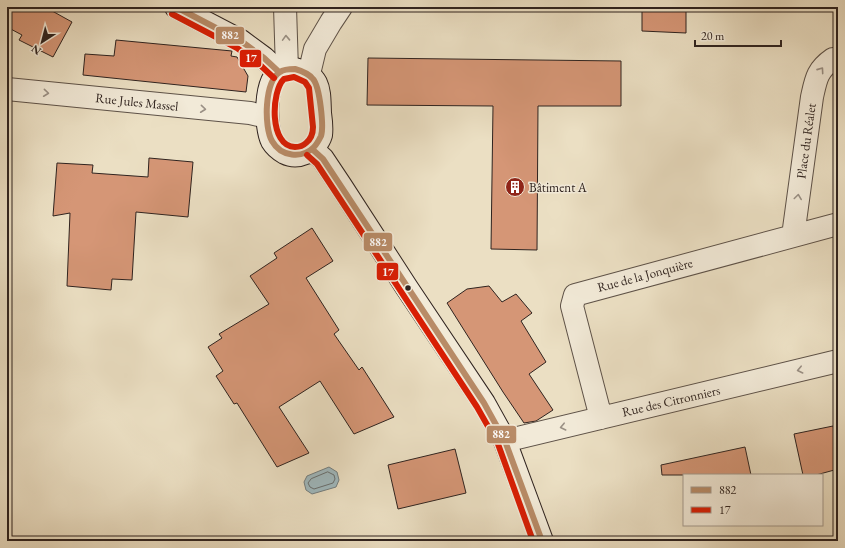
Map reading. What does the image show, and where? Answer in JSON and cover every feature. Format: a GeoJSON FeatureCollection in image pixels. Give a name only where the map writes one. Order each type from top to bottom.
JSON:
{"type":"FeatureCollection","features":[{"type":"Feature","properties":{"kind":"street"},"geometry":{"type":"LineString","coordinates":[[176,7],[242,41],[283,71]]}},
{"type":"Feature","properties":{"kind":"street"},"geometry":{"type":"LineString","coordinates":[[283,71],[285,7]]}},
{"type":"Feature","properties":{"kind":"street"},"geometry":{"type":"LineString","coordinates":[[309,74],[315,49],[341,7]]}},
{"type":"Feature","properties":{"kind":"street","name":"Place du Réalet"},"geometry":{"type":"LineString","coordinates":[[793,236],[812,97],[817,76],[824,65],[833,59],[838,60]]}},
{"type":"Feature","properties":{"kind":"street"},"geometry":{"type":"LineString","coordinates":[[294,69],[309,74],[319,89],[321,134],[317,143],[312,149],[297,156],[288,154],[279,149],[273,143],[269,135],[267,117],[269,87],[273,79],[283,71],[294,69]]}},
{"type":"Feature","properties":{"kind":"street","name":"Rue Jules Massel"},"geometry":{"type":"LineString","coordinates":[[7,89],[250,113],[267,117]]}},
{"type":"Feature","properties":{"kind":"street"},"geometry":{"type":"LineString","coordinates":[[312,149],[323,160],[341,186],[484,403],[505,440],[542,541]]}},
{"type":"Feature","properties":{"kind":"street","name":"Rue de la Jonquière"},"geometry":{"type":"LineString","coordinates":[[600,418],[572,306],[575,295],[838,224]]}},
{"type":"Feature","properties":{"kind":"street","name":"Rue des Citronniers"},"geometry":{"type":"LineString","coordinates":[[505,440],[838,361]]}},
{"type":"Feature","properties":{"kind":"water"},"geometry":{"type":"Polygon","coordinates":[[[329,467],[337,472],[339,480],[336,487],[312,494],[306,490],[304,482],[307,476],[329,467]]]}},
{"type":"Feature","properties":{"kind":"building"},"geometry":{"type":"Polygon","coordinates":[[[14,7],[45,7],[72,22],[53,57],[19,40],[22,35],[7,27],[7,21],[14,7]]]}},
{"type":"Feature","properties":{"kind":"building"},"geometry":{"type":"Polygon","coordinates":[[[642,7],[686,7],[686,33],[642,31],[642,7]]]}},
{"type":"Feature","properties":{"kind":"building"},"geometry":{"type":"Polygon","coordinates":[[[116,40],[232,51],[231,56],[237,57],[248,76],[246,92],[83,75],[85,54],[114,56],[116,40]]]}},
{"type":"Feature","properties":{"kind":"building","name":"Bâtiment A"},"geometry":{"type":"Polygon","coordinates":[[[368,58],[621,61],[621,106],[538,106],[537,250],[491,249],[493,106],[367,105],[368,58]]]}},
{"type":"Feature","properties":{"kind":"building"},"geometry":{"type":"Polygon","coordinates":[[[149,158],[193,162],[188,217],[136,212],[132,280],[112,279],[111,290],[67,286],[70,213],[53,216],[57,163],[93,165],[92,173],[148,177],[149,158]]]}},
{"type":"Feature","properties":{"kind":"building"},"geometry":{"type":"Polygon","coordinates":[[[312,228],[333,261],[306,278],[339,330],[334,334],[359,370],[362,367],[394,417],[354,434],[320,381],[279,407],[309,453],[277,467],[237,403],[234,404],[216,376],[223,371],[208,347],[222,338],[219,334],[269,304],[250,276],[277,258],[274,253],[312,228]]]}},
{"type":"Feature","properties":{"kind":"building"},"geometry":{"type":"Polygon","coordinates":[[[489,286],[502,302],[516,294],[532,313],[521,321],[546,362],[529,374],[553,410],[536,421],[524,423],[447,303],[467,289],[489,286]]]}},
{"type":"Feature","properties":{"kind":"building"},"geometry":{"type":"Polygon","coordinates":[[[833,426],[838,445],[838,469],[820,474],[803,474],[794,434],[833,426]]]}},
{"type":"Feature","properties":{"kind":"building"},"geometry":{"type":"Polygon","coordinates":[[[745,447],[751,474],[662,475],[661,465],[745,447]]]}},
{"type":"Feature","properties":{"kind":"building"},"geometry":{"type":"Polygon","coordinates":[[[455,449],[466,493],[398,509],[388,465],[455,449]]]}},
{"type":"Feature","properties":{"kind":"transit line","name":"882"},"geometry":{"type":"LineString","coordinates":[[176,7],[241,41],[264,58],[279,72]]}},
{"type":"Feature","properties":{"kind":"transit line","name":"17"},"geometry":{"type":"LineString","coordinates":[[172,14],[237,48],[259,64],[274,78]]}},
{"type":"Feature","properties":{"kind":"transit line","name":"882"},"geometry":{"type":"LineString","coordinates":[[295,69],[309,76],[315,83],[318,90],[321,107],[322,124],[321,136],[315,146],[309,151],[298,155],[286,153],[272,141],[269,134],[267,116],[268,95],[275,77],[283,70],[295,69]]}},
{"type":"Feature","properties":{"kind":"transit line","name":"17"},"geometry":{"type":"LineString","coordinates":[[294,77],[305,82],[309,88],[313,127],[313,132],[308,141],[299,147],[287,145],[280,138],[275,118],[275,106],[280,85],[284,79],[294,77]]}},
{"type":"Feature","properties":{"kind":"transit line","name":"882"},"geometry":{"type":"LineString","coordinates":[[312,149],[323,159],[484,403],[505,441],[542,541]]}},
{"type":"Feature","properties":{"kind":"transit line","name":"17"},"geometry":{"type":"LineString","coordinates":[[307,155],[317,164],[477,407],[498,444],[533,541]]}},
{"type":"Feature","properties":{"kind":"place","name":"Bâtiment A"},"geometry":{"type":"Point","coordinates":[515,187]}}]}
